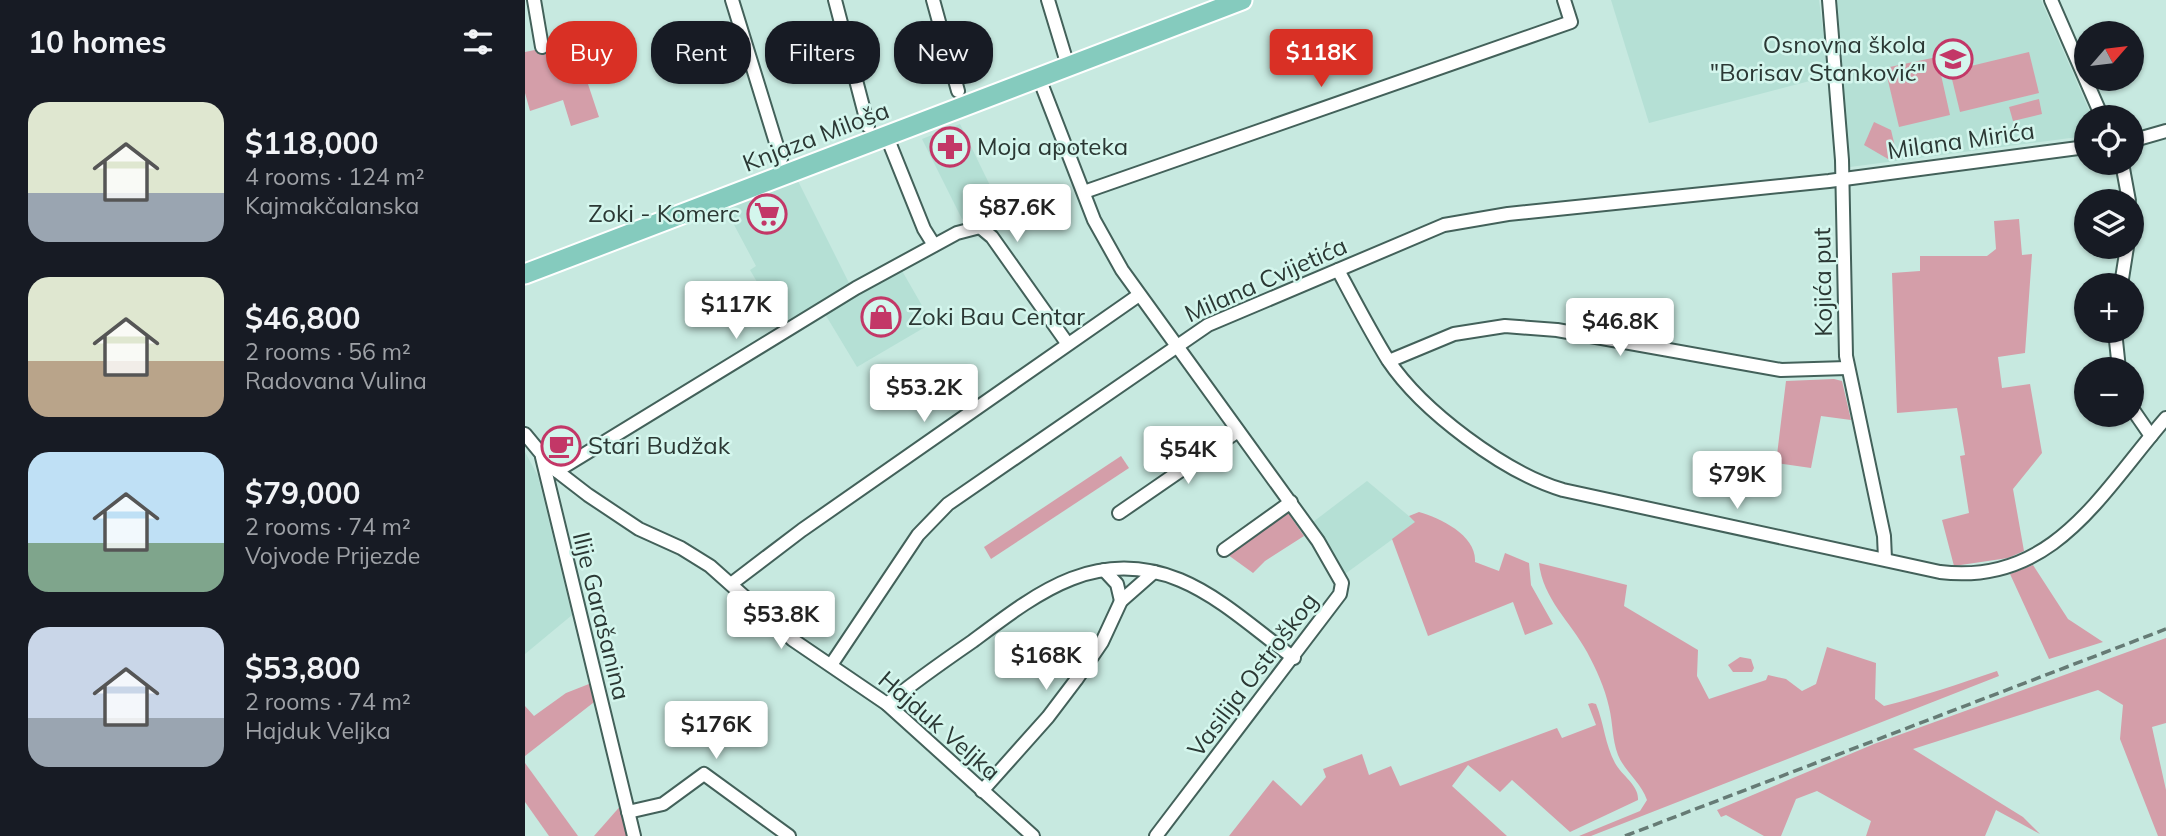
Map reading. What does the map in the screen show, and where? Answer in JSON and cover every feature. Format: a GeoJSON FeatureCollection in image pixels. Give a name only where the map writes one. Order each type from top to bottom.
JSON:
{"type":"FeatureCollection","features":[{"type":"Feature","properties":{"kind":"main road","name":"Knjaza Miloša"},"geometry":{"type":"LineString","coordinates":[[525,274],[1242,0]]}},
{"type":"Feature","properties":{"kind":"street"},"geometry":{"type":"LineString","coordinates":[[534,0],[542,47]]}},
{"type":"Feature","properties":{"kind":"street"},"geometry":{"type":"LineString","coordinates":[[732,0],[781,159]]}},
{"type":"Feature","properties":{"kind":"street"},"geometry":{"type":"LineString","coordinates":[[835,0],[868,126]]}},
{"type":"Feature","properties":{"kind":"street"},"geometry":{"type":"LineString","coordinates":[[933,0],[958,92]]}},
{"type":"Feature","properties":{"kind":"street"},"geometry":{"type":"LineString","coordinates":[[1048,0],[1069,66]]}},
{"type":"Feature","properties":{"kind":"street"},"geometry":{"type":"LineString","coordinates":[[1084,192],[1571,22],[1564,0]]}},
{"type":"Feature","properties":{"kind":"street","name":"Kojića put"},"geometry":{"type":"LineString","coordinates":[[1829,0],[1843,179],[1847,368],[1884,536],[1885,559]]}},
{"type":"Feature","properties":{"kind":"street"},"geometry":{"type":"LineString","coordinates":[[2051,0],[2097,105]]}},
{"type":"Feature","properties":{"kind":"street","name":"Vasilija Ostroškog"},"geometry":{"type":"LineString","coordinates":[[1039,78],[1103,237],[1139,295],[1291,502],[1337,570],[1342,583],[1340,594],[1294,658],[1156,836]]}},
{"type":"Feature","properties":{"kind":"street"},"geometry":{"type":"LineString","coordinates":[[2144,137],[2166,131]]}},
{"type":"Feature","properties":{"kind":"street"},"geometry":{"type":"LineString","coordinates":[[887,136],[924,229],[935,245]]}},
{"type":"Feature","properties":{"kind":"street","name":"Milana Mirića"},"geometry":{"type":"LineString","coordinates":[[1843,179],[2074,149]]}},
{"type":"Feature","properties":{"kind":"street","name":"Milana Cvijetića"},"geometry":{"type":"LineString","coordinates":[[831,665],[918,535],[948,504],[1178,345],[1222,318],[1435,229],[1475,218],[1843,179]]}},
{"type":"Feature","properties":{"kind":"street"},"geometry":{"type":"LineString","coordinates":[[557,471],[856,288],[935,245],[974,228],[986,231],[1067,343]]}},
{"type":"Feature","properties":{"kind":"street"},"geometry":{"type":"LineString","coordinates":[[1338,270],[1389,361],[1407,383],[1482,450],[1555,488],[1958,574],[1997,570],[2031,559],[2065,536],[2166,418]]}},
{"type":"Feature","properties":{"kind":"street"},"geometry":{"type":"LineString","coordinates":[[731,584],[1067,343],[1139,295]]}},
{"type":"Feature","properties":{"kind":"street"},"geometry":{"type":"LineString","coordinates":[[1389,361],[1454,334],[1505,326],[1557,330],[1781,370],[1847,368]]}},
{"type":"Feature","properties":{"kind":"street"},"geometry":{"type":"LineString","coordinates":[[2144,426],[2151,436]]}},
{"type":"Feature","properties":{"kind":"street"},"geometry":{"type":"LineString","coordinates":[[1119,513],[1238,431]]}},
{"type":"Feature","properties":{"kind":"street","name":"Ilije Garašanina"},"geometry":{"type":"LineString","coordinates":[[525,434],[542,456],[633,836]]}},
{"type":"Feature","properties":{"kind":"street","name":"Hajduk Veljka"},"geometry":{"type":"LineString","coordinates":[[542,456],[557,471],[614,513],[695,556],[731,584],[782,631],[887,704],[1030,835]]}},
{"type":"Feature","properties":{"kind":"street"},"geometry":{"type":"LineString","coordinates":[[1224,550],[1291,502]]}},
{"type":"Feature","properties":{"kind":"street"},"geometry":{"type":"LineString","coordinates":[[887,704],[1043,591],[1075,576],[1104,570],[1126,568],[1154,572],[1202,592],[1294,658]]}},
{"type":"Feature","properties":{"kind":"street"},"geometry":{"type":"LineString","coordinates":[[1104,570],[1117,584],[1121,601]]}},
{"type":"Feature","properties":{"kind":"street"},"geometry":{"type":"LineString","coordinates":[[982,791],[1048,717],[1076,680],[1102,642],[1121,601],[1154,572]]}},
{"type":"Feature","properties":{"kind":"street"},"geometry":{"type":"LineString","coordinates":[[628,812],[663,804],[704,774],[789,836]]}},
{"type":"Feature","properties":{"kind":"shaded area"},"geometry":{"type":"Polygon","coordinates":[[[1611,0],[1819,0],[1829,76],[1649,123],[1611,0]]]}},
{"type":"Feature","properties":{"kind":"shaded area","name":"Osnovna škola \"Borisav Stanković\""},"geometry":{"type":"Polygon","coordinates":[[[1834,0],[2041,0],[2074,76],[2074,91],[2081,91],[2087,105],[2074,105],[2074,138],[1850,167],[1834,0]]]}},
{"type":"Feature","properties":{"kind":"shaded area"},"geometry":{"type":"Polygon","coordinates":[[[546,48],[546,84],[588,84],[599,117],[571,126],[563,100],[530,111],[525,93],[525,52],[546,48]]]}},
{"type":"Feature","properties":{"kind":"shaded area"},"geometry":{"type":"Polygon","coordinates":[[[2029,52],[2039,93],[1960,112],[1950,71],[2029,52]]]}},
{"type":"Feature","properties":{"kind":"shaded area"},"geometry":{"type":"Polygon","coordinates":[[[1937,57],[1950,115],[1899,127],[1885,68],[1937,57]]]}},
{"type":"Feature","properties":{"kind":"shaded area"},"geometry":{"type":"Polygon","coordinates":[[[2039,99],[2042,114],[2013,121],[2009,107],[2039,99]]]}},
{"type":"Feature","properties":{"kind":"shaded area"},"geometry":{"type":"Polygon","coordinates":[[[1874,122],[1891,130],[1898,159],[1888,159],[1864,145],[1874,122]]]}},
{"type":"Feature","properties":{"kind":"shaded area"},"geometry":{"type":"Polygon","coordinates":[[[960,124],[1001,208],[962,219],[922,139],[960,124]]]}},
{"type":"Feature","properties":{"kind":"shaded area"},"geometry":{"type":"Polygon","coordinates":[[[796,177],[850,285],[783,326],[750,270],[756,266],[724,206],[796,177]]]}},
{"type":"Feature","properties":{"kind":"shaded area"},"geometry":{"type":"Polygon","coordinates":[[[2019,219],[2022,255],[2032,254],[2025,353],[1998,357],[2002,388],[2030,384],[2042,453],[2013,489],[2024,551],[2008,558],[1954,566],[1942,520],[1969,513],[1960,456],[1965,455],[1957,408],[1897,413],[1892,273],[1920,271],[1920,256],[1987,256],[1996,249],[1994,221],[2019,219]]]}},
{"type":"Feature","properties":{"kind":"shaded area","name":"Zoki Bau Centar"},"geometry":{"type":"Polygon","coordinates":[[[901,269],[932,323],[857,367],[825,314],[901,269]]]}},
{"type":"Feature","properties":{"kind":"shaded area"},"geometry":{"type":"Polygon","coordinates":[[[1786,381],[1842,381],[1851,420],[1821,416],[1811,468],[1776,463],[1786,381]]]}},
{"type":"Feature","properties":{"kind":"shaded area"},"geometry":{"type":"Polygon","coordinates":[[[525,452],[538,476],[572,615],[525,654],[525,452]]]}},
{"type":"Feature","properties":{"kind":"shaded area"},"geometry":{"type":"Polygon","coordinates":[[[1121,456],[1129,468],[991,559],[984,547],[1121,456]]]}},
{"type":"Feature","properties":{"kind":"shaded area"},"geometry":{"type":"Polygon","coordinates":[[[1367,481],[1416,522],[1345,574],[1313,522],[1367,481]]]}},
{"type":"Feature","properties":{"kind":"shaded area"},"geometry":{"type":"Polygon","coordinates":[[[1284,507],[1304,536],[1265,561],[1253,573],[1224,552],[1284,507]]]}},
{"type":"Feature","properties":{"kind":"shaded area"},"geometry":{"type":"Polygon","coordinates":[[[1419,512],[1447,524],[1464,536],[1474,553],[1475,562],[1499,571],[1505,553],[1529,563],[1531,585],[1553,624],[1525,635],[1513,602],[1428,636],[1392,539],[1415,522],[1409,516],[1419,512]]]}},
{"type":"Feature","properties":{"kind":"shaded area"},"geometry":{"type":"Polygon","coordinates":[[[1539,563],[1627,585],[1624,606],[1698,650],[1697,676],[1709,699],[1766,680],[1768,675],[1786,679],[1802,691],[1816,684],[1827,647],[1876,663],[1875,699],[1884,706],[1997,671],[1999,676],[1591,836],[1579,836],[1640,811],[1647,800],[1618,755],[1609,707],[1600,679],[1580,641],[1551,599],[1539,563]]]}},
{"type":"Feature","properties":{"kind":"shaded area"},"geometry":{"type":"Polygon","coordinates":[[[2033,565],[2068,619],[2103,642],[2049,659],[2010,574],[2033,565]]]}},
{"type":"Feature","properties":{"kind":"shaded area"},"geometry":{"type":"Polygon","coordinates":[[[2166,638],[2166,723],[2152,727],[2166,790],[2166,836],[2158,836],[2120,739],[2123,705],[2098,690],[1913,749],[2023,817],[2040,834],[1996,810],[1985,836],[1866,836],[1871,821],[1817,791],[1796,799],[1781,836],[1764,836],[1726,815],[1721,817],[1717,810],[1874,744],[2166,638]]]}},
{"type":"Feature","properties":{"kind":"shaded area"},"geometry":{"type":"Polygon","coordinates":[[[1740,657],[1751,659],[1754,668],[1752,672],[1733,672],[1728,665],[1740,657]]]}},
{"type":"Feature","properties":{"kind":"shaded area"},"geometry":{"type":"Polygon","coordinates":[[[594,682],[598,699],[525,756],[525,706],[534,716],[566,693],[594,682]]]}},
{"type":"Feature","properties":{"kind":"shaded area"},"geometry":{"type":"Polygon","coordinates":[[[1588,704],[1596,704],[1599,711],[1612,756],[1636,790],[1638,800],[1570,832],[1512,780],[1500,792],[1468,765],[1452,786],[1507,836],[1229,836],[1273,780],[1301,806],[1326,777],[1323,769],[1362,754],[1369,775],[1391,766],[1400,786],[1557,728],[1562,738],[1596,725],[1588,704]]]}},
{"type":"Feature","properties":{"kind":"shaded area"},"geometry":{"type":"Polygon","coordinates":[[[525,763],[578,836],[549,836],[525,802],[525,763]]]}},
{"type":"Feature","properties":{"kind":"shaded area"},"geometry":{"type":"Polygon","coordinates":[[[623,803],[628,836],[594,836],[623,803]]]}},
{"type":"Feature","properties":{"kind":"railway"},"geometry":{"type":"LineString","coordinates":[[1625,836],[2166,629]]}},
{"type":"Feature","properties":{"kind":"place","name":"Osnovna škola \"Borisav Stanković\""},"geometry":{"type":"Point","coordinates":[1953,59]}},
{"type":"Feature","properties":{"kind":"place","name":"Moja apoteka"},"geometry":{"type":"Point","coordinates":[950,147]}},
{"type":"Feature","properties":{"kind":"place","name":"Zoki - Komerc"},"geometry":{"type":"Point","coordinates":[767,214]}},
{"type":"Feature","properties":{"kind":"place","name":"Zoki Bau Centar"},"geometry":{"type":"Point","coordinates":[881,317]}},
{"type":"Feature","properties":{"kind":"place","name":"Stari Budžak"},"geometry":{"type":"Point","coordinates":[561,446]}}]}
